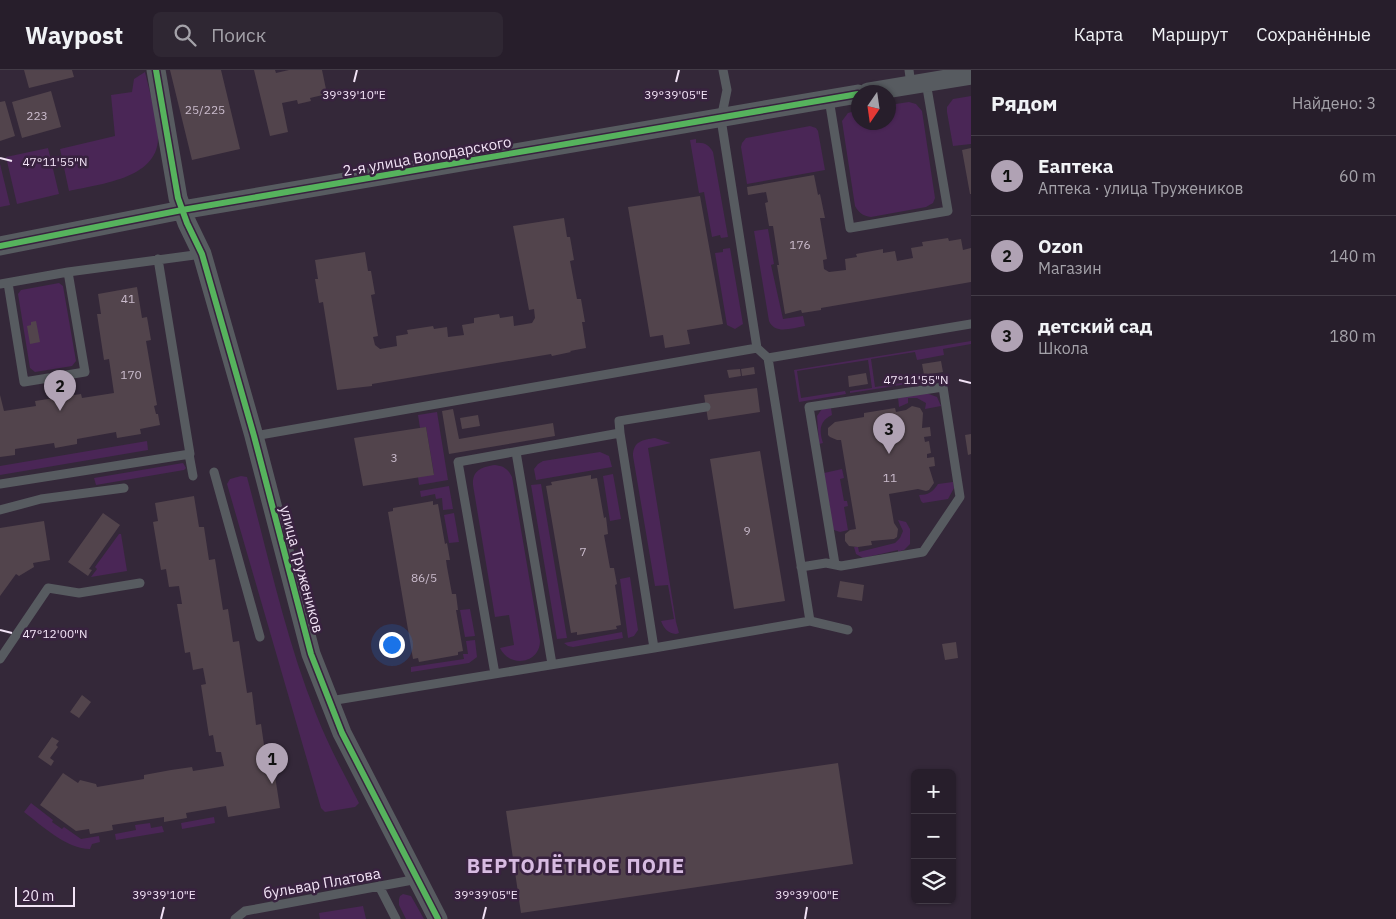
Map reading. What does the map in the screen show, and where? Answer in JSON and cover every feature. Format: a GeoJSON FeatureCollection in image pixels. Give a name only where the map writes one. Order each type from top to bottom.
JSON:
{"type":"FeatureCollection","features":[{"type":"Feature","properties":{"kind":"street","name":"улица Тружеников"},"geometry":{"type":"LineString","coordinates":[[156,70],[178,198],[202,254],[254,436],[311,654],[342,733],[438,919]]}},
{"type":"Feature","properties":{"kind":"street"},"geometry":{"type":"LineString","coordinates":[[893,85],[915,79],[971,76]]}},
{"type":"Feature","properties":{"kind":"street","name":"2-я улица Володарского"},"geometry":{"type":"LineString","coordinates":[[0,246],[182,210],[851,95]]}},
{"type":"Feature","properties":{"kind":"lane"},"geometry":{"type":"LineString","coordinates":[[723,70],[727,90],[721,119],[757,348],[768,358],[810,621]]}},
{"type":"Feature","properties":{"kind":"lane"},"geometry":{"type":"LineString","coordinates":[[829,100],[850,228],[948,211],[915,79]]}},
{"type":"Feature","properties":{"kind":"lane"},"geometry":{"type":"LineString","coordinates":[[68,272],[85,372],[24,382],[4,284],[68,272],[202,254]]}},
{"type":"Feature","properties":{"kind":"lane"},"geometry":{"type":"LineString","coordinates":[[158,259],[193,476]]}},
{"type":"Feature","properties":{"kind":"lane"},"geometry":{"type":"LineString","coordinates":[[768,358],[971,324]]}},
{"type":"Feature","properties":{"kind":"lane"},"geometry":{"type":"LineString","coordinates":[[254,436],[757,348]]}},
{"type":"Feature","properties":{"kind":"lane"},"geometry":{"type":"LineString","coordinates":[[802,567],[826,563],[841,566],[923,552],[960,497],[943,387],[809,407],[835,564]]}},
{"type":"Feature","properties":{"kind":"lane"},"geometry":{"type":"LineString","coordinates":[[654,648],[619,421],[706,407]]}},
{"type":"Feature","properties":{"kind":"lane"},"geometry":{"type":"LineString","coordinates":[[495,674],[458,462],[620,433]]}},
{"type":"Feature","properties":{"kind":"lane"},"geometry":{"type":"LineString","coordinates":[[516,452],[552,664]]}},
{"type":"Feature","properties":{"kind":"lane"},"geometry":{"type":"LineString","coordinates":[[0,484],[189,454]]}},
{"type":"Feature","properties":{"kind":"lane"},"geometry":{"type":"LineString","coordinates":[[214,472],[260,637]]}},
{"type":"Feature","properties":{"kind":"lane"},"geometry":{"type":"LineString","coordinates":[[0,510],[42,499],[124,488]]}},
{"type":"Feature","properties":{"kind":"lane"},"geometry":{"type":"LineString","coordinates":[[0,659],[48,588],[79,593],[140,583]]}},
{"type":"Feature","properties":{"kind":"lane"},"geometry":{"type":"LineString","coordinates":[[330,701],[810,621],[848,630]]}},
{"type":"Feature","properties":{"kind":"lane","name":"бульвар Платова"},"geometry":{"type":"LineString","coordinates":[[235,919],[245,910],[418,879]]}},
{"type":"Feature","properties":{"kind":"lane"},"geometry":{"type":"LineString","coordinates":[[379,886],[396,919]]}},
{"type":"Feature","properties":{"kind":"shaded area"},"geometry":{"type":"Polygon","coordinates":[[[145,72],[158,132],[155,152],[148,163],[137,171],[110,182],[69,191],[60,149],[115,136],[111,95],[132,92],[134,79],[145,72]]]}},
{"type":"Feature","properties":{"kind":"shaded area"},"geometry":{"type":"Polygon","coordinates":[[[971,96],[971,144],[953,146],[947,107],[953,99],[971,96]]]}},
{"type":"Feature","properties":{"kind":"shaded area"},"geometry":{"type":"Polygon","coordinates":[[[909,102],[916,104],[922,111],[935,198],[933,203],[926,207],[871,217],[866,216],[855,206],[842,121],[851,112],[851,130],[896,130],[896,104],[909,102]]]}},
{"type":"Feature","properties":{"kind":"shaded area"},"geometry":{"type":"Polygon","coordinates":[[[810,126],[818,131],[825,170],[747,184],[741,147],[746,138],[810,126]]]}},
{"type":"Feature","properties":{"kind":"shaded area"},"geometry":{"type":"Polygon","coordinates":[[[696,139],[696,143],[706,145],[713,152],[728,237],[721,238],[720,235],[712,237],[704,192],[699,193],[690,140],[696,139]]]}},
{"type":"Feature","properties":{"kind":"shaded area"},"geometry":{"type":"Polygon","coordinates":[[[48,148],[59,194],[17,204],[6,157],[48,148]]]}},
{"type":"Feature","properties":{"kind":"shaded area"},"geometry":{"type":"Polygon","coordinates":[[[0,164],[10,205],[0,207],[0,164]]]}},
{"type":"Feature","properties":{"kind":"shaded area"},"geometry":{"type":"Polygon","coordinates":[[[768,229],[774,264],[771,265],[783,319],[803,316],[805,326],[780,329],[775,328],[769,321],[754,231],[768,229]]]}},
{"type":"Feature","properties":{"kind":"shaded area"},"geometry":{"type":"Polygon","coordinates":[[[730,248],[743,324],[735,329],[727,325],[715,253],[723,252],[723,249],[730,248]]]}},
{"type":"Feature","properties":{"kind":"shaded area"},"geometry":{"type":"Polygon","coordinates":[[[59,283],[63,286],[76,361],[72,366],[35,372],[30,368],[18,294],[21,290],[59,283]]]}},
{"type":"Feature","properties":{"kind":"shaded area"},"geometry":{"type":"Polygon","coordinates":[[[971,341],[971,344],[943,349],[944,355],[917,360],[915,352],[871,359],[875,387],[920,380],[920,382],[850,393],[850,391],[872,388],[868,360],[797,371],[801,398],[845,391],[846,394],[799,402],[794,370],[971,341]]]}},
{"type":"Feature","properties":{"kind":"shaded area"},"geometry":{"type":"Polygon","coordinates":[[[926,393],[937,397],[941,406],[925,409],[926,403],[917,398],[908,398],[908,403],[899,407],[898,397],[926,393]]]}},
{"type":"Feature","properties":{"kind":"shaded area"},"geometry":{"type":"Polygon","coordinates":[[[831,408],[832,415],[822,423],[821,434],[823,443],[819,444],[817,416],[822,409],[831,408]]]}},
{"type":"Feature","properties":{"kind":"shaded area"},"geometry":{"type":"Polygon","coordinates":[[[437,412],[448,480],[419,485],[418,477],[434,474],[426,427],[420,428],[418,415],[437,412]]]}},
{"type":"Feature","properties":{"kind":"shaded area"},"geometry":{"type":"Polygon","coordinates":[[[655,438],[671,443],[648,448],[679,633],[676,634],[667,630],[661,621],[674,619],[668,585],[655,586],[633,456],[633,451],[637,444],[655,438]]]}},
{"type":"Feature","properties":{"kind":"shaded area"},"geometry":{"type":"Polygon","coordinates":[[[147,441],[148,450],[0,475],[0,466],[147,441]]]}},
{"type":"Feature","properties":{"kind":"shaded area"},"geometry":{"type":"Polygon","coordinates":[[[600,452],[609,456],[612,467],[536,480],[534,469],[543,461],[600,452]]]}},
{"type":"Feature","properties":{"kind":"shaded area"},"geometry":{"type":"Polygon","coordinates":[[[183,463],[186,468],[184,470],[96,485],[94,478],[183,463]]]}},
{"type":"Feature","properties":{"kind":"shaded area"},"geometry":{"type":"Polygon","coordinates":[[[495,465],[505,468],[512,477],[540,641],[539,649],[535,655],[523,661],[510,659],[500,648],[514,645],[509,615],[495,617],[473,485],[474,476],[479,470],[495,465]]]}},
{"type":"Feature","properties":{"kind":"shaded area"},"geometry":{"type":"Polygon","coordinates":[[[842,469],[844,478],[840,479],[844,501],[847,501],[848,506],[844,507],[848,530],[840,532],[833,528],[824,473],[842,469]]]}},
{"type":"Feature","properties":{"kind":"shaded area"},"geometry":{"type":"Polygon","coordinates":[[[613,474],[621,519],[610,521],[603,476],[613,474]]]}},
{"type":"Feature","properties":{"kind":"shaded area"},"geometry":{"type":"Polygon","coordinates":[[[241,476],[247,477],[278,597],[305,686],[336,759],[359,803],[355,807],[325,812],[321,808],[227,484],[230,479],[241,476]]]}},
{"type":"Feature","properties":{"kind":"shaded area"},"geometry":{"type":"Polygon","coordinates":[[[953,482],[954,488],[948,499],[923,503],[921,501],[919,495],[930,492],[938,484],[953,482]]]}},
{"type":"Feature","properties":{"kind":"shaded area"},"geometry":{"type":"Polygon","coordinates":[[[541,484],[567,638],[557,639],[531,485],[541,484]]]}},
{"type":"Feature","properties":{"kind":"shaded area"},"geometry":{"type":"Polygon","coordinates":[[[449,486],[453,509],[443,510],[442,498],[436,499],[435,494],[421,497],[420,491],[449,486]]]}},
{"type":"Feature","properties":{"kind":"shaded area"},"geometry":{"type":"Polygon","coordinates":[[[454,513],[459,542],[449,543],[444,515],[454,513]]]}},
{"type":"Feature","properties":{"kind":"shaded area"},"geometry":{"type":"Polygon","coordinates":[[[898,520],[906,522],[910,529],[910,544],[904,550],[863,558],[856,554],[854,547],[858,547],[859,552],[895,543],[903,531],[898,520]]]}},
{"type":"Feature","properties":{"kind":"shaded area"},"geometry":{"type":"Polygon","coordinates":[[[119,534],[121,534],[127,571],[91,577],[97,569],[95,567],[119,534]]]}},
{"type":"Feature","properties":{"kind":"shaded area"},"geometry":{"type":"Polygon","coordinates":[[[630,577],[638,630],[634,636],[628,638],[620,579],[630,577]]]}},
{"type":"Feature","properties":{"kind":"shaded area"},"geometry":{"type":"Polygon","coordinates":[[[470,609],[475,636],[465,637],[460,610],[470,609]]]}},
{"type":"Feature","properties":{"kind":"shaded area"},"geometry":{"type":"Polygon","coordinates":[[[622,632],[623,638],[573,647],[564,643],[622,632]]]}},
{"type":"Feature","properties":{"kind":"shaded area"},"geometry":{"type":"Polygon","coordinates":[[[475,640],[477,657],[469,663],[411,672],[411,667],[464,659],[463,654],[468,654],[466,641],[475,640]]]}},
{"type":"Feature","properties":{"kind":"shaded area"},"geometry":{"type":"Polygon","coordinates":[[[31,803],[62,829],[64,827],[81,839],[99,836],[100,842],[92,844],[90,849],[81,848],[64,841],[24,812],[31,803]]]}},
{"type":"Feature","properties":{"kind":"shaded area"},"geometry":{"type":"Polygon","coordinates":[[[214,817],[215,823],[182,829],[181,823],[214,817]]]}},
{"type":"Feature","properties":{"kind":"shaded area"},"geometry":{"type":"Polygon","coordinates":[[[150,823],[151,828],[162,826],[164,832],[116,840],[115,834],[136,830],[135,825],[150,823]]]}},
{"type":"Feature","properties":{"kind":"shaded area"},"geometry":{"type":"Polygon","coordinates":[[[403,894],[411,896],[424,919],[406,919],[399,905],[400,896],[403,894]]]}},
{"type":"Feature","properties":{"kind":"shaded area"},"geometry":{"type":"Polygon","coordinates":[[[363,906],[366,919],[320,919],[319,913],[363,906]]]}},
{"type":"Feature","properties":{"kind":"building"},"geometry":{"type":"Polygon","coordinates":[[[24,70],[72,70],[74,77],[29,88],[24,70]]]}},
{"type":"Feature","properties":{"kind":"building"},"geometry":{"type":"Polygon","coordinates":[[[170,70],[221,70],[240,149],[192,160],[170,70]]]}},
{"type":"Feature","properties":{"kind":"building"},"geometry":{"type":"Polygon","coordinates":[[[254,70],[275,70],[276,73],[289,70],[322,70],[327,94],[310,98],[311,101],[298,104],[297,100],[282,103],[288,132],[270,136],[254,70]]]}},
{"type":"Feature","properties":{"kind":"building"},"geometry":{"type":"Polygon","coordinates":[[[51,91],[61,127],[22,138],[12,102],[51,91]]]}},
{"type":"Feature","properties":{"kind":"building"},"geometry":{"type":"Polygon","coordinates":[[[5,101],[15,136],[0,141],[0,102],[5,101]]]}},
{"type":"Feature","properties":{"kind":"building"},"geometry":{"type":"Polygon","coordinates":[[[971,148],[971,194],[970,194],[962,150],[971,148]]]}},
{"type":"Feature","properties":{"kind":"building"},"geometry":{"type":"Polygon","coordinates":[[[814,175],[825,218],[820,218],[827,259],[823,260],[824,269],[829,272],[846,270],[845,259],[857,257],[856,254],[883,249],[883,253],[895,251],[897,261],[913,258],[911,248],[923,246],[922,242],[948,238],[949,241],[961,239],[963,250],[971,248],[971,282],[821,308],[821,310],[802,313],[801,310],[785,314],[773,226],[769,226],[765,203],[768,202],[766,192],[748,195],[747,187],[814,175]]]}},
{"type":"Feature","properties":{"kind":"building"},"geometry":{"type":"Polygon","coordinates":[[[700,196],[723,324],[687,330],[690,344],[665,348],[663,335],[650,337],[628,207],[700,196]]]}},
{"type":"Feature","properties":{"kind":"building"},"geometry":{"type":"Polygon","coordinates":[[[564,218],[574,260],[570,261],[577,299],[581,299],[585,322],[582,322],[586,348],[552,356],[551,354],[372,384],[372,386],[337,390],[323,302],[319,303],[315,279],[318,279],[315,260],[365,252],[375,294],[371,295],[378,336],[373,337],[375,345],[380,349],[397,346],[396,336],[408,334],[407,330],[433,326],[434,329],[447,327],[448,337],[464,335],[462,325],[474,323],[474,318],[499,314],[500,318],[513,316],[514,326],[532,323],[535,318],[534,309],[529,310],[513,226],[564,218]]]}},
{"type":"Feature","properties":{"kind":"building"},"geometry":{"type":"Polygon","coordinates":[[[137,287],[142,318],[147,317],[151,340],[146,341],[157,405],[154,406],[160,425],[140,429],[141,434],[117,438],[116,432],[77,439],[77,444],[55,448],[54,443],[15,449],[15,455],[0,457],[0,395],[4,411],[36,406],[35,401],[81,394],[82,398],[114,393],[109,359],[104,360],[97,314],[101,314],[98,294],[137,287]]]}},
{"type":"Feature","properties":{"kind":"building"},"geometry":{"type":"Polygon","coordinates":[[[36,321],[40,342],[30,344],[27,326],[31,325],[31,322],[36,321]]]}},
{"type":"Feature","properties":{"kind":"building"},"geometry":{"type":"Polygon","coordinates":[[[941,361],[943,372],[924,375],[922,364],[941,361]]]}},
{"type":"Feature","properties":{"kind":"building"},"geometry":{"type":"Polygon","coordinates":[[[754,367],[755,374],[742,376],[741,369],[754,367]]]}},
{"type":"Feature","properties":{"kind":"building"},"geometry":{"type":"Polygon","coordinates":[[[740,369],[741,376],[729,378],[727,370],[740,369]]]}},
{"type":"Feature","properties":{"kind":"building"},"geometry":{"type":"Polygon","coordinates":[[[866,373],[868,384],[849,387],[848,376],[866,373]]]}},
{"type":"Feature","properties":{"kind":"building"},"geometry":{"type":"Polygon","coordinates":[[[757,388],[760,412],[708,420],[704,395],[757,388]]]}},
{"type":"Feature","properties":{"kind":"building"},"geometry":{"type":"Polygon","coordinates":[[[912,406],[920,408],[923,413],[922,428],[930,427],[931,436],[924,437],[925,442],[929,441],[931,453],[927,454],[927,458],[934,457],[935,466],[929,467],[934,483],[926,491],[918,489],[889,494],[894,523],[898,529],[897,537],[894,539],[871,541],[872,545],[849,546],[845,541],[845,534],[850,530],[856,529],[841,440],[830,437],[828,435],[828,428],[835,422],[864,417],[864,413],[895,408],[896,412],[906,410],[912,406]]]}},
{"type":"Feature","properties":{"kind":"building"},"geometry":{"type":"Polygon","coordinates":[[[453,409],[459,439],[553,423],[555,436],[449,454],[442,411],[453,409]]]}},
{"type":"Feature","properties":{"kind":"building"},"geometry":{"type":"Polygon","coordinates":[[[478,415],[480,426],[462,429],[460,418],[478,415]]]}},
{"type":"Feature","properties":{"kind":"building"},"geometry":{"type":"Polygon","coordinates":[[[426,427],[434,475],[363,486],[354,438],[426,427]]]}},
{"type":"Feature","properties":{"kind":"building"},"geometry":{"type":"Polygon","coordinates":[[[971,434],[971,454],[968,455],[965,435],[971,434]]]}},
{"type":"Feature","properties":{"kind":"building"},"geometry":{"type":"Polygon","coordinates":[[[760,451],[785,601],[734,609],[710,459],[760,451]]]}},
{"type":"Feature","properties":{"kind":"building"},"geometry":{"type":"Polygon","coordinates":[[[591,475],[591,479],[597,478],[604,518],[606,517],[608,534],[604,535],[610,568],[614,568],[621,625],[616,626],[617,629],[577,635],[577,632],[571,633],[546,486],[552,485],[551,482],[591,475]]]}},
{"type":"Feature","properties":{"kind":"building"},"geometry":{"type":"Polygon","coordinates":[[[194,496],[199,527],[204,527],[209,560],[215,559],[223,610],[228,609],[233,642],[239,641],[247,693],[252,692],[256,725],[261,724],[264,745],[270,744],[280,808],[228,817],[226,806],[186,813],[187,818],[164,822],[164,817],[112,825],[113,830],[90,834],[89,829],[76,831],[40,805],[63,773],[78,783],[80,780],[96,784],[97,787],[144,779],[144,775],[171,770],[192,767],[193,771],[224,766],[221,752],[216,752],[213,735],[209,736],[201,685],[206,684],[203,668],[193,670],[190,652],[185,653],[177,604],[182,604],[179,586],[169,587],[166,569],[161,570],[153,522],[158,521],[155,503],[194,496]]]}},
{"type":"Feature","properties":{"kind":"building"},"geometry":{"type":"Polygon","coordinates":[[[433,501],[433,505],[438,504],[445,544],[447,543],[450,560],[446,560],[447,567],[452,594],[456,594],[458,610],[456,610],[463,651],[458,652],[458,655],[419,662],[418,658],[413,659],[388,512],[393,511],[393,508],[433,501]]]}},
{"type":"Feature","properties":{"kind":"building"},"geometry":{"type":"Polygon","coordinates":[[[103,513],[120,525],[89,569],[92,570],[88,576],[68,562],[103,513]]]}},
{"type":"Feature","properties":{"kind":"building"},"geometry":{"type":"Polygon","coordinates":[[[44,521],[50,560],[33,563],[34,567],[19,576],[16,574],[0,596],[0,528],[44,521]]]}},
{"type":"Feature","properties":{"kind":"building"},"geometry":{"type":"Polygon","coordinates":[[[840,581],[864,585],[862,601],[837,597],[840,581]]]}},
{"type":"Feature","properties":{"kind":"building"},"geometry":{"type":"Polygon","coordinates":[[[956,642],[958,658],[945,660],[942,644],[956,642]]]}},
{"type":"Feature","properties":{"kind":"building"},"geometry":{"type":"Polygon","coordinates":[[[82,695],[91,702],[79,718],[70,712],[82,695]]]}},
{"type":"Feature","properties":{"kind":"building"},"geometry":{"type":"Polygon","coordinates":[[[52,737],[59,741],[56,745],[58,747],[50,758],[54,761],[51,766],[38,757],[52,737]]]}},
{"type":"Feature","properties":{"kind":"building"},"geometry":{"type":"Polygon","coordinates":[[[838,763],[853,864],[521,913],[506,811],[838,763]]]}},
{"type":"Feature","properties":{"kind":"cycle path"},"geometry":{"type":"LineString","coordinates":[[156,70],[178,198],[187,223],[202,254],[254,436],[311,654],[342,733],[438,919]]}},
{"type":"Feature","properties":{"kind":"cycle path"},"geometry":{"type":"LineString","coordinates":[[0,246],[182,210],[851,95]]}},
{"type":"Feature","properties":{"kind":"place","name":"Ozon"},"geometry":{"type":"Point","coordinates":[60,411]}},
{"type":"Feature","properties":{"kind":"place","name":"детский сад"},"geometry":{"type":"Point","coordinates":[889,454]}},
{"type":"Feature","properties":{"kind":"place","name":"Еаптека"},"geometry":{"type":"Point","coordinates":[272,784]}},
{"type":"Feature","properties":{"kind":"district","name":"ВЕРТОЛЁТНОЕ ПОЛЕ"},"geometry":{"type":"Point","coordinates":[576,865]}}]}
